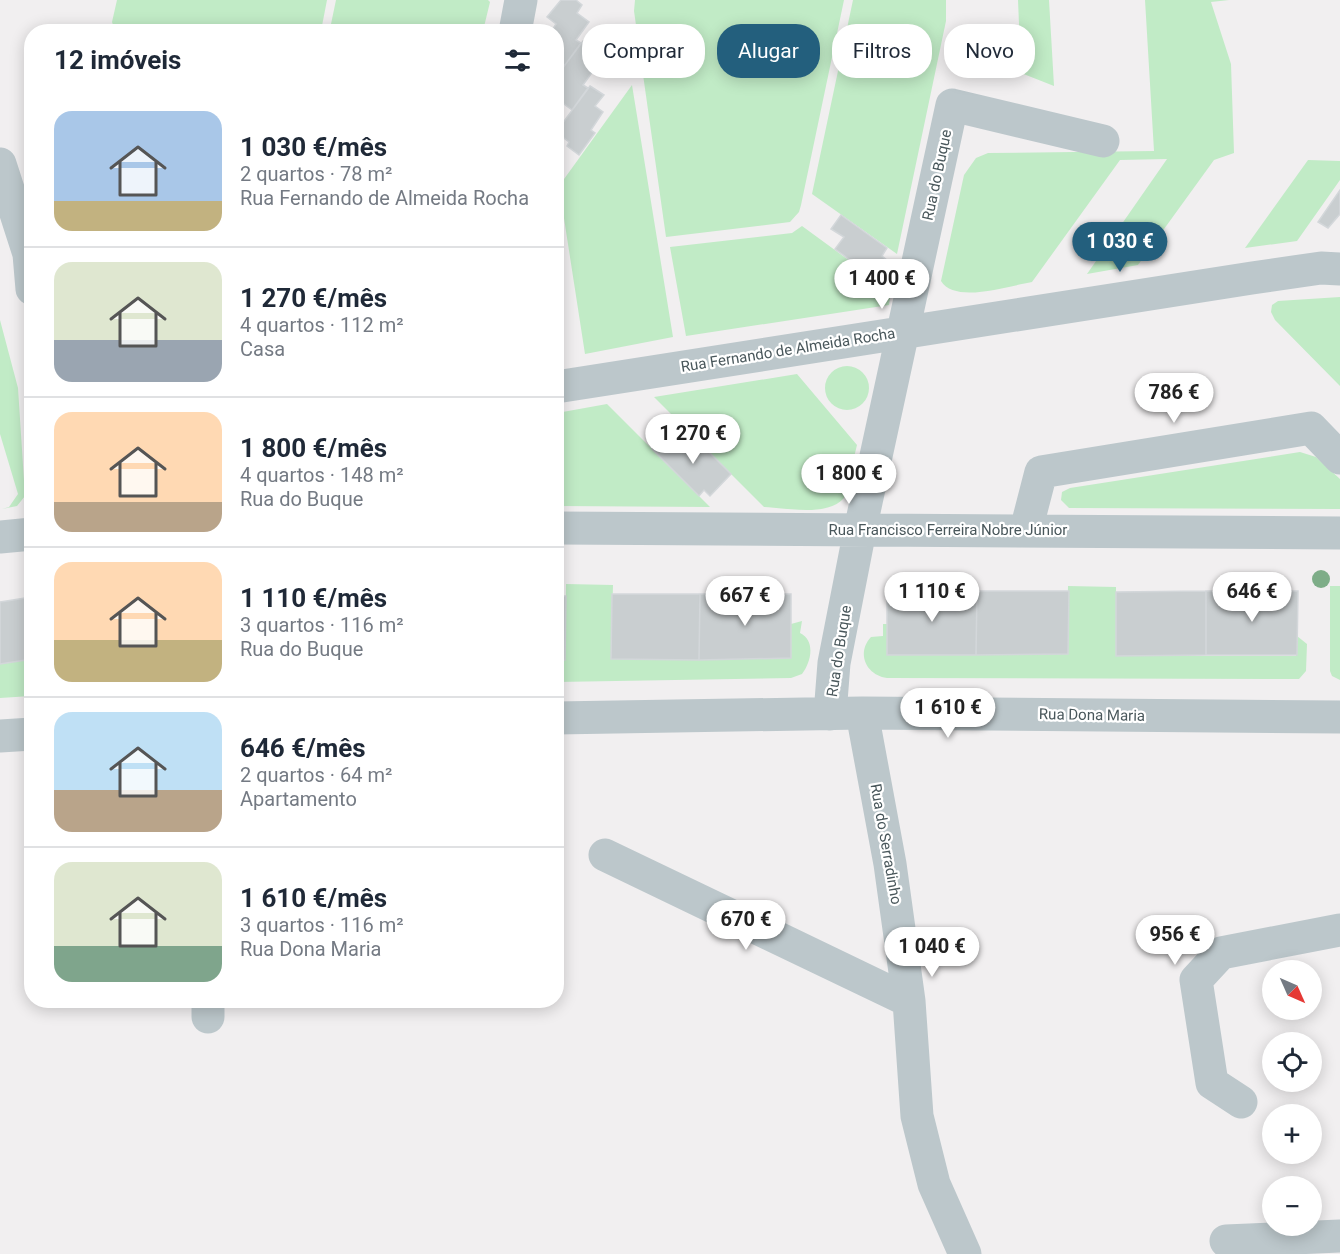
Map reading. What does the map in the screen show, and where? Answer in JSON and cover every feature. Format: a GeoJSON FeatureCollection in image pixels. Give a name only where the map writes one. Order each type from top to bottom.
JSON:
{"type":"FeatureCollection","features":[{"type":"Feature","properties":{"kind":"street"},"geometry":{"type":"LineString","coordinates":[[516,24],[521,0]]}},
{"type":"Feature","properties":{"kind":"street","name":"Rua do Buque"},"geometry":{"type":"LineString","coordinates":[[830,714],[834,663],[860,530],[952,105],[1103,141]]}},
{"type":"Feature","properties":{"kind":"street"},"geometry":{"type":"LineString","coordinates":[[0,164],[24,238]]}},
{"type":"Feature","properties":{"kind":"street","name":"Rua Fernando de Almeida Rocha"},"geometry":{"type":"LineString","coordinates":[[564,386],[1310,270],[1340,269]]}},
{"type":"Feature","properties":{"kind":"street"},"geometry":{"type":"LineString","coordinates":[[1026,530],[1041,472],[1311,428],[1340,458]]}},
{"type":"Feature","properties":{"kind":"street","name":"Rua Francisco Ferreira Nobre Júnior"},"geometry":{"type":"LineString","coordinates":[[564,528],[1340,533]]}},
{"type":"Feature","properties":{"kind":"street"},"geometry":{"type":"LineString","coordinates":[[0,537],[24,535]]}},
{"type":"Feature","properties":{"kind":"street","name":"Rua Dona Maria"},"geometry":{"type":"LineString","coordinates":[[564,718],[862,713],[1340,717]]}},
{"type":"Feature","properties":{"kind":"street","name":"Rua do Serradinho"},"geometry":{"type":"LineString","coordinates":[[862,713],[890,864],[909,1001],[917,1116],[934,1184],[965,1254]]}},
{"type":"Feature","properties":{"kind":"street"},"geometry":{"type":"LineString","coordinates":[[0,736],[24,734]]}},
{"type":"Feature","properties":{"kind":"street"},"geometry":{"type":"LineString","coordinates":[[605,855],[909,1001]]}},
{"type":"Feature","properties":{"kind":"street"},"geometry":{"type":"LineString","coordinates":[[1241,1102],[1212,1083],[1196,980],[1221,953],[1340,930]]}},
{"type":"Feature","properties":{"kind":"street"},"geometry":{"type":"LineString","coordinates":[[1226,1241],[1340,1236]]}},
{"type":"Feature","properties":{"kind":"green space"},"geometry":{"type":"Polygon","coordinates":[[[117,0],[327,0],[322,24],[113,24],[117,0]]]}},
{"type":"Feature","properties":{"kind":"green space"},"geometry":{"type":"Polygon","coordinates":[[[336,0],[488,0],[490,2],[485,24],[331,24],[336,0]]]}},
{"type":"Feature","properties":{"kind":"green space"},"geometry":{"type":"Polygon","coordinates":[[[635,0],[844,0],[839,24],[832,24],[832,57],[801,205],[799,212],[790,222],[666,237],[643,78],[705,78],[705,24],[636,24],[635,0]]]}},
{"type":"Feature","properties":{"kind":"green space"},"geometry":{"type":"Polygon","coordinates":[[[853,0],[946,0],[946,21],[897,254],[812,194],[837,78],[932,78],[932,24],[848,24],[853,0]]]}},
{"type":"Feature","properties":{"kind":"green space"},"geometry":{"type":"Polygon","coordinates":[[[1018,0],[1049,0],[1054,86],[1034,78],[1035,24],[1019,24],[1018,0]]]}},
{"type":"Feature","properties":{"kind":"green space"},"geometry":{"type":"Polygon","coordinates":[[[1145,0],[1229,0],[1211,2],[1231,64],[1234,153],[1214,160],[1138,265],[1087,274],[1167,159],[1120,160],[1032,282],[983,292],[958,291],[948,288],[941,281],[964,175],[976,158],[988,153],[1154,151],[1145,0]]]}},
{"type":"Feature","properties":{"kind":"green space"},"geometry":{"type":"Polygon","coordinates":[[[632,85],[673,337],[585,354],[564,218],[564,179],[632,85]]]}},
{"type":"Feature","properties":{"kind":"green space"},"geometry":{"type":"Polygon","coordinates":[[[1308,160],[1340,161],[1340,180],[1297,241],[1245,248],[1308,160]]]}},
{"type":"Feature","properties":{"kind":"green space"},"geometry":{"type":"Polygon","coordinates":[[[802,226],[891,291],[889,305],[686,336],[670,247],[792,233],[802,226]]]}},
{"type":"Feature","properties":{"kind":"green space"},"geometry":{"type":"Polygon","coordinates":[[[1340,297],[1340,386],[1275,320],[1271,312],[1272,305],[1278,301],[1340,297]]]}},
{"type":"Feature","properties":{"kind":"green space"},"geometry":{"type":"Polygon","coordinates":[[[0,320],[18,388],[24,481],[24,497],[17,506],[2,509],[9,507],[18,494],[0,434],[0,320]]]}},
{"type":"Feature","properties":{"kind":"green space"},"geometry":{"type":"Polygon","coordinates":[[[847,366],[863,372],[869,388],[863,404],[847,410],[831,404],[825,388],[831,372],[847,366]]]}},
{"type":"Feature","properties":{"kind":"green space"},"geometry":{"type":"Polygon","coordinates":[[[797,374],[857,445],[844,498],[828,508],[807,510],[764,507],[654,397],[797,374]]]}},
{"type":"Feature","properties":{"kind":"green space"},"geometry":{"type":"Polygon","coordinates":[[[607,404],[710,507],[564,506],[564,412],[607,404]]]}},
{"type":"Feature","properties":{"kind":"green space"},"geometry":{"type":"Polygon","coordinates":[[[1300,452],[1316,457],[1340,479],[1340,509],[1069,508],[1061,500],[1062,492],[1070,488],[1300,452]]]}},
{"type":"Feature","properties":{"kind":"green space"},"geometry":{"type":"Polygon","coordinates":[[[566,584],[613,585],[611,658],[790,658],[791,624],[802,621],[800,633],[810,646],[808,664],[802,674],[791,678],[564,682],[566,584]]]}},
{"type":"Feature","properties":{"kind":"green space"},"geometry":{"type":"Polygon","coordinates":[[[1068,586],[1116,587],[1116,656],[1296,656],[1297,636],[1307,644],[1306,671],[1299,679],[887,678],[874,673],[866,662],[864,650],[867,643],[871,637],[883,636],[883,624],[887,624],[887,655],[1067,654],[1068,586]]]}},
{"type":"Feature","properties":{"kind":"green space"},"geometry":{"type":"Polygon","coordinates":[[[1330,586],[1340,586],[1340,680],[1332,676],[1330,671],[1330,586]]]}},
{"type":"Feature","properties":{"kind":"green space"},"geometry":{"type":"Polygon","coordinates":[[[24,659],[24,696],[0,698],[0,664],[24,659]]]}},
{"type":"Feature","properties":{"kind":"building"},"geometry":{"type":"Polygon","coordinates":[[[561,0],[576,0],[582,5],[577,13],[589,22],[582,24],[582,32],[576,40],[581,43],[565,65],[564,24],[556,24],[547,17],[561,0]]]}},
{"type":"Feature","properties":{"kind":"building"},"geometry":{"type":"Polygon","coordinates":[[[582,42],[582,78],[588,78],[583,85],[588,88],[572,110],[564,104],[564,66],[582,42]]]}},
{"type":"Feature","properties":{"kind":"building"},"geometry":{"type":"Polygon","coordinates":[[[590,86],[604,95],[595,106],[603,112],[591,130],[595,133],[579,155],[567,146],[569,142],[564,138],[564,121],[590,86]]]}},
{"type":"Feature","properties":{"kind":"building"},"geometry":{"type":"Polygon","coordinates":[[[1340,190],[1340,214],[1328,228],[1318,222],[1340,190]]]}},
{"type":"Feature","properties":{"kind":"building"},"geometry":{"type":"Polygon","coordinates":[[[841,215],[887,248],[882,256],[887,260],[873,277],[835,249],[844,237],[831,229],[841,215]]]}},
{"type":"Feature","properties":{"kind":"building"},"geometry":{"type":"Polygon","coordinates":[[[665,436],[680,451],[694,437],[731,474],[710,496],[704,490],[699,496],[652,449],[665,436]]]}},
{"type":"Feature","properties":{"kind":"building"},"geometry":{"type":"Polygon","coordinates":[[[887,591],[977,591],[976,655],[887,655],[887,591]]]}},
{"type":"Feature","properties":{"kind":"building"},"geometry":{"type":"Polygon","coordinates":[[[977,591],[1069,591],[1068,654],[976,655],[977,591]]]}},
{"type":"Feature","properties":{"kind":"building"},"geometry":{"type":"Polygon","coordinates":[[[1206,591],[1298,591],[1297,655],[1206,655],[1206,591]]]}},
{"type":"Feature","properties":{"kind":"building"},"geometry":{"type":"Polygon","coordinates":[[[1206,591],[1206,655],[1116,656],[1116,592],[1206,591]]]}},
{"type":"Feature","properties":{"kind":"building"},"geometry":{"type":"Polygon","coordinates":[[[612,594],[700,594],[699,660],[611,659],[612,594]]]}},
{"type":"Feature","properties":{"kind":"building"},"geometry":{"type":"Polygon","coordinates":[[[700,594],[791,594],[791,658],[699,660],[700,594]]]}},
{"type":"Feature","properties":{"kind":"building"},"geometry":{"type":"Polygon","coordinates":[[[564,596],[566,596],[565,660],[564,596]]]}},
{"type":"Feature","properties":{"kind":"building"},"geometry":{"type":"Polygon","coordinates":[[[24,598],[24,660],[0,664],[0,602],[24,598]]]}}]}
